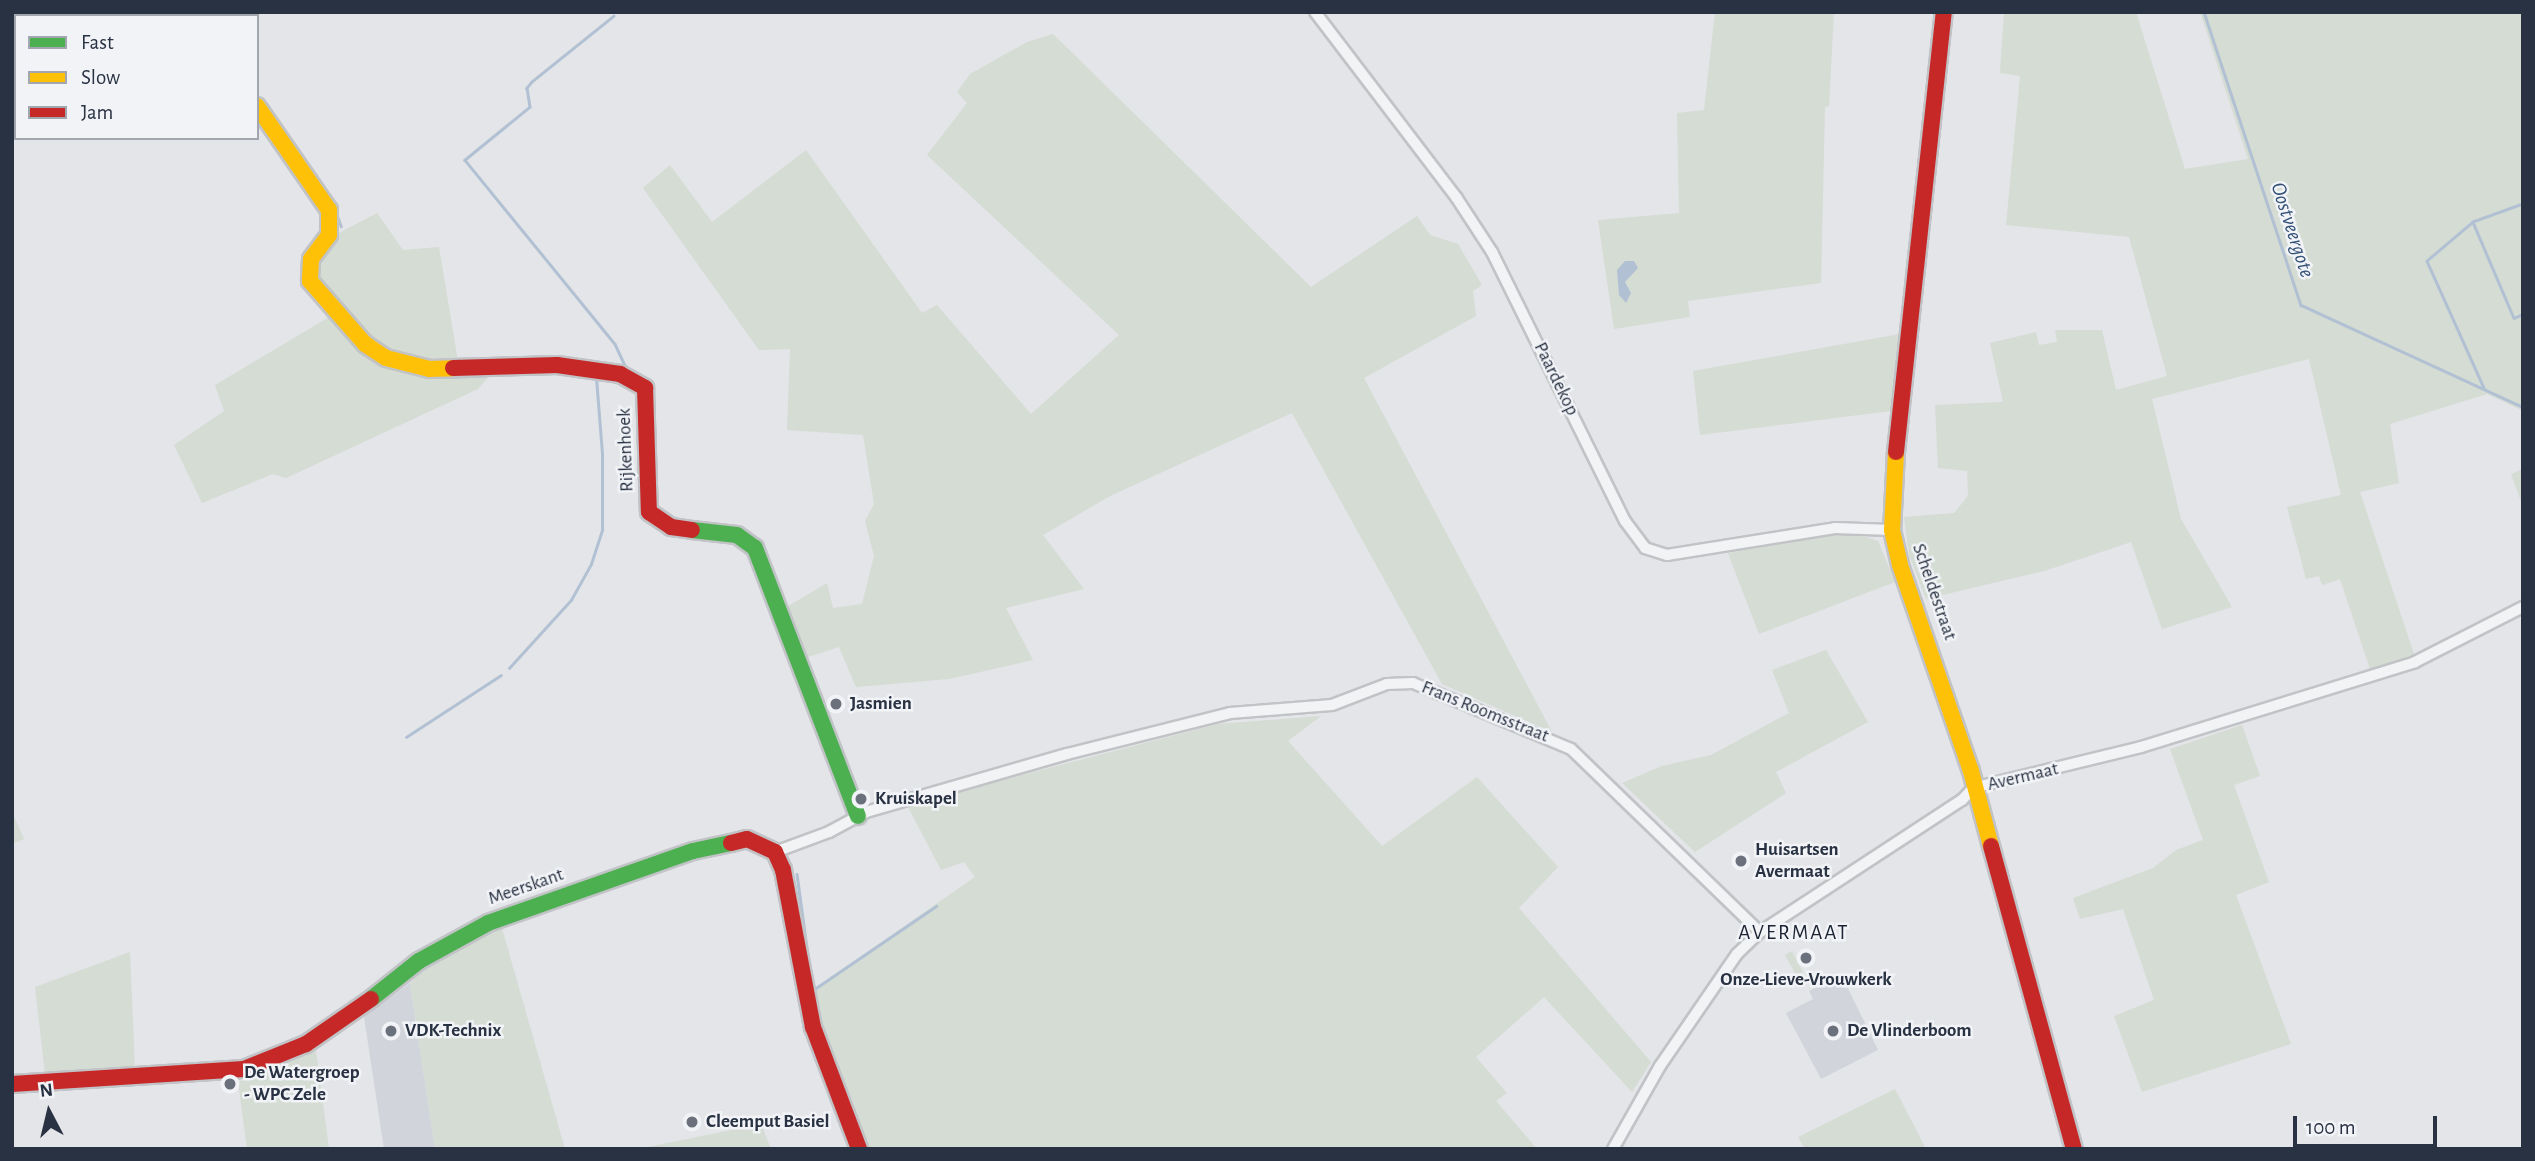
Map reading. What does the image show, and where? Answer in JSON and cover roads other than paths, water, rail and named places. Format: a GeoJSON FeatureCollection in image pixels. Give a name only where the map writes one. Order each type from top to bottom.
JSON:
{"type":"FeatureCollection","features":[{"type":"Feature","properties":{"kind":"street","name":"Paardekop"},"geometry":{"type":"LineString","coordinates":[[1315,12],[1456,197],[1492,252],[1625,521],[1646,548],[1667,555],[1835,528],[1892,530]]}},
{"type":"Feature","properties":{"kind":"street","name":"Scheldestraat"},"geometry":{"type":"LineString","coordinates":[[1942,12],[1899,400],[1892,530],[1900,565],[1971,771],[1973,788],[2074,1149]]}},
{"type":"Feature","properties":{"kind":"street","name":"Rijkenhoek"},"geometry":{"type":"LineString","coordinates":[[259,109],[329,211],[329,235],[312,259],[310,281],[365,344],[386,358],[429,369],[557,365],[620,374],[645,388],[649,512],[656,520],[671,527],[737,535],[755,548],[858,816]]}},
{"type":"Feature","properties":{"kind":"street","name":"Avermaat"},"geometry":{"type":"LineString","coordinates":[[1613,1149],[1660,1066],[1720,976],[1760,932],[1962,800],[1973,788],[2141,747],[2415,662],[2523,607]]}},
{"type":"Feature","properties":{"kind":"street","name":"Frans Roomsstraat"},"geometry":{"type":"LineString","coordinates":[[858,816],[912,797],[1230,713],[1332,705],[1387,684],[1413,683],[1571,748],[1760,932]]}},
{"type":"Feature","properties":{"kind":"street"},"geometry":{"type":"LineString","coordinates":[[858,816],[775,852],[783,870],[819,1049],[859,1149]]}},
{"type":"Feature","properties":{"kind":"street","name":"Meerskant"},"geometry":{"type":"LineString","coordinates":[[12,1084],[244,1069],[306,1044],[342,1023],[419,961],[488,923],[736,838],[757,840],[775,852]]}},
{"type":"Feature","properties":{"kind":"water"},"geometry":{"type":"Polygon","coordinates":[[[1625,261],[1634,261],[1638,268],[1625,282],[1631,293],[1626,303],[1619,295],[1617,270],[1625,261]]]}},
{"type":"Feature","properties":{"kind":"waterway","name":"Oostveergote"},"geometry":{"type":"LineString","coordinates":[[2204,12],[2301,305],[2523,407]]}},
{"type":"Feature","properties":{"kind":"waterway"},"geometry":{"type":"LineString","coordinates":[[614,16],[532,82],[527,88],[530,107],[465,160],[615,344],[626,368]]}},
{"type":"Feature","properties":{"kind":"waterway"},"geometry":{"type":"LineString","coordinates":[[292,143],[317,177]]}},
{"type":"Feature","properties":{"kind":"waterway"},"geometry":{"type":"LineString","coordinates":[[324,187],[334,206]]}},
{"type":"Feature","properties":{"kind":"waterway"},"geometry":{"type":"LineString","coordinates":[[2520,205],[2473,222],[2514,318],[2523,314]]}},
{"type":"Feature","properties":{"kind":"waterway"},"geometry":{"type":"LineString","coordinates":[[336,212],[341,226]]}},
{"type":"Feature","properties":{"kind":"waterway"},"geometry":{"type":"LineString","coordinates":[[2473,222],[2427,261],[2484,388]]}},
{"type":"Feature","properties":{"kind":"waterway"},"geometry":{"type":"LineString","coordinates":[[451,377],[491,375]]}},
{"type":"Feature","properties":{"kind":"waterway"},"geometry":{"type":"LineString","coordinates":[[509,668],[571,600],[591,564],[602,530],[602,454],[596,378]]}},
{"type":"Feature","properties":{"kind":"waterway"},"geometry":{"type":"LineString","coordinates":[[406,737],[501,675]]}},
{"type":"Feature","properties":{"kind":"waterway"},"geometry":{"type":"LineString","coordinates":[[797,874],[811,977]]}},
{"type":"Feature","properties":{"kind":"waterway"},"geometry":{"type":"LineString","coordinates":[[813,990],[936,906]]}},
{"type":"Feature","properties":{"kind":"waterway"},"geometry":{"type":"LineString","coordinates":[[860,1129],[868,1149]]}},
{"type":"Feature","properties":{"kind":"place","name":"Jasmien"},"geometry":{"type":"Point","coordinates":[836,704]}},
{"type":"Feature","properties":{"kind":"place","name":"Kruiskapel"},"geometry":{"type":"Point","coordinates":[861,799]}},
{"type":"Feature","properties":{"kind":"place","name":"Huisartsen Avermaat"},"geometry":{"type":"Point","coordinates":[1741,861]}},
{"type":"Feature","properties":{"kind":"place","name":"Onze-Lieve-Vrouwkerk"},"geometry":{"type":"Point","coordinates":[1806,958]}},
{"type":"Feature","properties":{"kind":"place","name":"VDK-Technix"},"geometry":{"type":"Point","coordinates":[391,1031]}},
{"type":"Feature","properties":{"kind":"place","name":"De Vlinderboom"},"geometry":{"type":"Point","coordinates":[1833,1031]}},
{"type":"Feature","properties":{"kind":"place","name":"De Watergroep - WPC Zele"},"geometry":{"type":"Point","coordinates":[230,1084]}},
{"type":"Feature","properties":{"kind":"place","name":"Cleemput Basiel"},"geometry":{"type":"Point","coordinates":[692,1122]}},
{"type":"Feature","properties":{"kind":"district","name":"AVERMAAT"},"geometry":{"type":"Point","coordinates":[1794,933]}}]}
